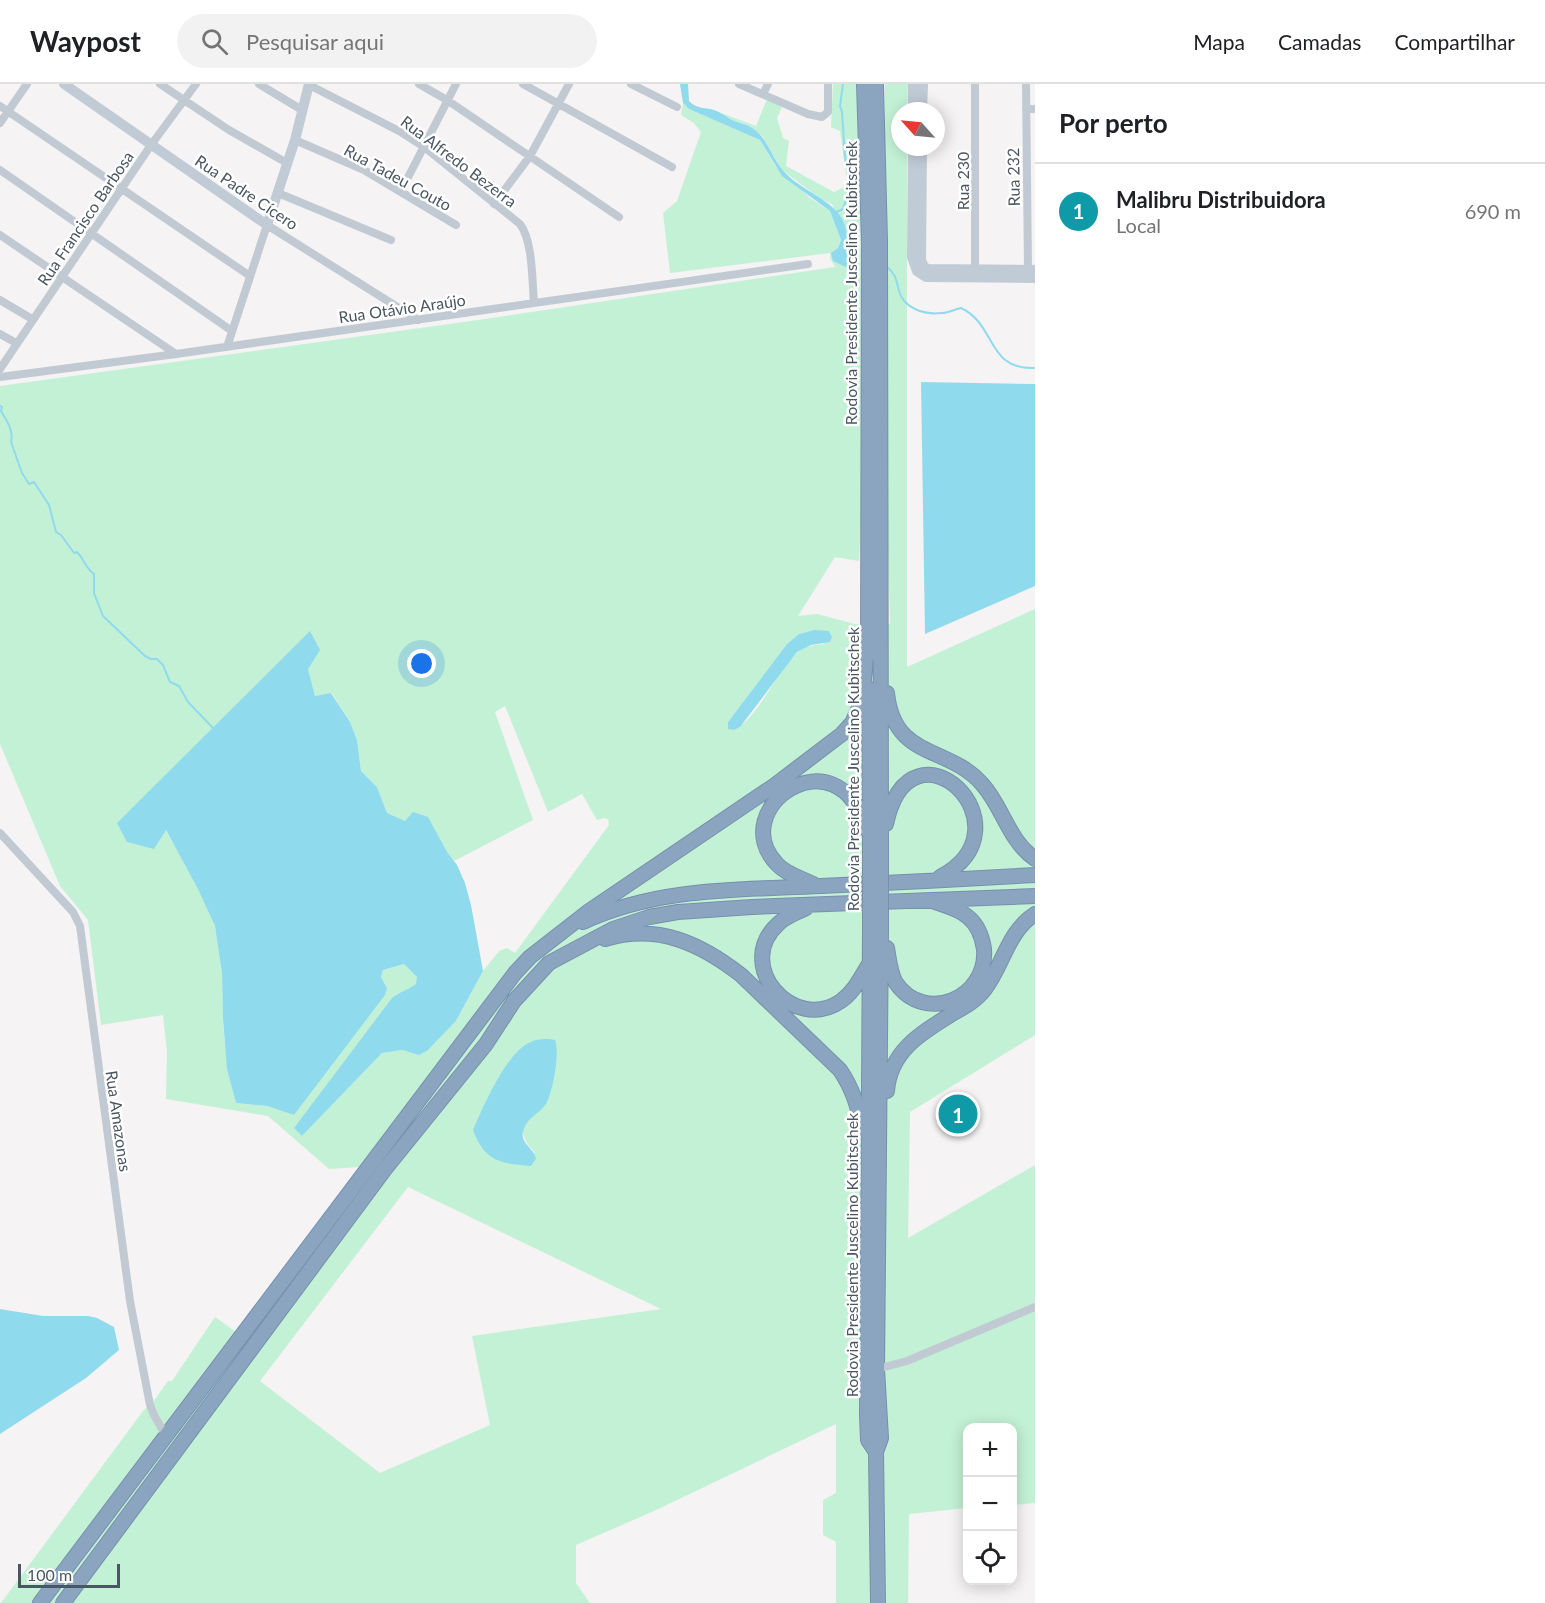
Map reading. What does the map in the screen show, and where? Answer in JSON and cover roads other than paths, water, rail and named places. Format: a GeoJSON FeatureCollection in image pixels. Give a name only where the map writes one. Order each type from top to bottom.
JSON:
{"type":"FeatureCollection","features":[{"type":"Feature","properties":{"kind":"highway","name":"Rodovia Presidente Juscelino Kubitschek"},"geometry":{"type":"LineString","coordinates":[[864,84],[869,243],[867,646],[876,851],[880,1137],[878,1369],[881,1438],[876,1452],[878,1603]]}},
{"type":"Feature","properties":{"kind":"highway","name":"Rodovia Presidente Juscelino Kubitschek"},"geometry":{"type":"LineString","coordinates":[[876,84],[880,241],[881,659],[876,851]]}},
{"type":"Feature","properties":{"kind":"highway"},"geometry":{"type":"LineString","coordinates":[[40,1603],[308,1250],[489,1005],[530,957],[606,899],[775,785],[842,734],[855,717],[862,701],[867,646]]}},
{"type":"Feature","properties":{"kind":"highway"},"geometry":{"type":"LineString","coordinates":[[881,659],[886,676],[890,708],[897,727],[920,748],[975,776],[987,790],[1016,842],[1035,859]]}},
{"type":"Feature","properties":{"kind":"highway"},"geometry":{"type":"LineString","coordinates":[[876,851],[892,804],[905,786],[917,778],[933,775],[951,777],[975,793],[985,814],[984,839],[978,852],[964,865],[931,880]]}},
{"type":"Feature","properties":{"kind":"highway"},"geometry":{"type":"LineString","coordinates":[[818,886],[778,866],[771,857],[766,844],[764,833],[769,810],[783,792],[798,784],[817,782],[827,783],[849,795],[862,815],[876,851]]}},
{"type":"Feature","properties":{"kind":"highway"},"geometry":{"type":"LineString","coordinates":[[532,980],[566,931],[609,911],[669,895],[751,888],[1035,875]]}},
{"type":"Feature","properties":{"kind":"highway"},"geometry":{"type":"LineString","coordinates":[[63,1603],[385,1169],[486,1044],[514,1001],[549,963],[613,929],[659,915],[678,912],[1035,896]]}},
{"type":"Feature","properties":{"kind":"highway"},"geometry":{"type":"LineString","coordinates":[[877,929],[885,939],[891,972],[904,991],[913,998],[935,1003],[960,997],[982,972],[983,938],[967,916],[927,900]]}},
{"type":"Feature","properties":{"kind":"highway"},"geometry":{"type":"LineString","coordinates":[[812,905],[777,925],[765,944],[763,968],[774,992],[783,1000],[796,1006],[816,1009],[830,1006],[850,994],[870,962]]}},
{"type":"Feature","properties":{"kind":"highway"},"geometry":{"type":"LineString","coordinates":[[880,1137],[886,1120],[890,1074],[899,1056],[916,1037],[975,1000],[995,972],[1013,936],[1035,914]]}},
{"type":"Feature","properties":{"kind":"highway","name":"Rodovia Presidente Juscelino Kubitschek"},"geometry":{"type":"LineString","coordinates":[[876,1452],[868,1440],[867,1415],[870,962],[877,929]]}},
{"type":"Feature","properties":{"kind":"highway"},"geometry":{"type":"LineString","coordinates":[[572,950],[613,937],[647,934],[694,944],[741,975],[840,1070],[849,1084],[860,1113],[862,1170],[868,1181]]}},
{"type":"Feature","properties":{"kind":"street"},"geometry":{"type":"LineString","coordinates":[[0,123],[27,84]]}},
{"type":"Feature","properties":{"kind":"street","name":"Rua Padre Cícero"},"geometry":{"type":"LineString","coordinates":[[64,84],[267,225],[418,320]]}},
{"type":"Feature","properties":{"kind":"street"},"geometry":{"type":"LineString","coordinates":[[160,84],[229,130],[287,163]]}},
{"type":"Feature","properties":{"kind":"street","name":"Rua Francisco Barbosa"},"geometry":{"type":"LineString","coordinates":[[0,369],[151,145],[195,84]]}},
{"type":"Feature","properties":{"kind":"street"},"geometry":{"type":"LineString","coordinates":[[260,84],[302,110]]}},
{"type":"Feature","properties":{"kind":"street"},"geometry":{"type":"LineString","coordinates":[[226,347],[295,140],[309,84]]}},
{"type":"Feature","properties":{"kind":"street","name":"Rua Alfredo Bezerra"},"geometry":{"type":"LineString","coordinates":[[309,84],[376,118],[424,147],[513,219],[524,230],[528,243],[534,302]]}},
{"type":"Feature","properties":{"kind":"street"},"geometry":{"type":"LineString","coordinates":[[419,84],[447,100],[619,217]]}},
{"type":"Feature","properties":{"kind":"street"},"geometry":{"type":"LineString","coordinates":[[401,191],[456,84]]}},
{"type":"Feature","properties":{"kind":"street"},"geometry":{"type":"LineString","coordinates":[[523,84],[672,167]]}},
{"type":"Feature","properties":{"kind":"street"},"geometry":{"type":"LineString","coordinates":[[494,204],[530,156],[569,84]]}},
{"type":"Feature","properties":{"kind":"street"},"geometry":{"type":"LineString","coordinates":[[632,84],[677,107]]}},
{"type":"Feature","properties":{"kind":"street"},"geometry":{"type":"LineString","coordinates":[[739,84],[816,117],[826,116],[828,112],[828,84]]}},
{"type":"Feature","properties":{"kind":"street"},"geometry":{"type":"LineString","coordinates":[[763,94],[768,84]]}},
{"type":"Feature","properties":{"kind":"street"},"geometry":{"type":"LineString","coordinates":[[913,84],[913,102]]}},
{"type":"Feature","properties":{"kind":"street"},"geometry":{"type":"LineString","coordinates":[[922,84],[922,102]]}},
{"type":"Feature","properties":{"kind":"street","name":"Rua 230"},"geometry":{"type":"LineString","coordinates":[[975,84],[975,274]]}},
{"type":"Feature","properties":{"kind":"street","name":"Rua 232"},"geometry":{"type":"LineString","coordinates":[[1026,84],[1033,273]]}},
{"type":"Feature","properties":{"kind":"street"},"geometry":{"type":"LineString","coordinates":[[0,106],[250,276]]}},
{"type":"Feature","properties":{"kind":"street"},"geometry":{"type":"LineString","coordinates":[[1026,109],[1035,109]]}},
{"type":"Feature","properties":{"kind":"street","name":"Rua Tadeu Couto"},"geometry":{"type":"LineString","coordinates":[[295,140],[364,170],[456,225]]}},
{"type":"Feature","properties":{"kind":"street"},"geometry":{"type":"LineString","coordinates":[[913,156],[912,257],[923,272]]}},
{"type":"Feature","properties":{"kind":"street"},"geometry":{"type":"LineString","coordinates":[[922,156],[921,260],[923,272]]}},
{"type":"Feature","properties":{"kind":"street"},"geometry":{"type":"LineString","coordinates":[[0,170],[232,331]]}},
{"type":"Feature","properties":{"kind":"street"},"geometry":{"type":"LineString","coordinates":[[278,193],[391,240]]}},
{"type":"Feature","properties":{"kind":"street"},"geometry":{"type":"LineString","coordinates":[[0,235],[176,354]]}},
{"type":"Feature","properties":{"kind":"street","name":"Rua Otávio Araújo"},"geometry":{"type":"LineString","coordinates":[[0,377],[808,264]]}},
{"type":"Feature","properties":{"kind":"street"},"geometry":{"type":"LineString","coordinates":[[923,272],[1033,273]]}},
{"type":"Feature","properties":{"kind":"street"},"geometry":{"type":"LineString","coordinates":[[0,300],[32,319]]}},
{"type":"Feature","properties":{"kind":"street"},"geometry":{"type":"LineString","coordinates":[[0,334],[16,343]]}},
{"type":"Feature","properties":{"kind":"street","name":"Rua Amazonas"},"geometry":{"type":"LineString","coordinates":[[0,833],[73,912],[80,926],[130,1301],[150,1405],[166,1436]]}},
{"type":"Feature","properties":{"kind":"street"},"geometry":{"type":"LineString","coordinates":[[878,1369],[907,1361],[1035,1307]]}},
{"type":"Feature","properties":{"kind":"water"},"geometry":{"type":"Polygon","coordinates":[[[680,84],[688,84],[689,101],[694,105],[716,111],[754,129],[781,168],[791,178],[836,211],[843,221],[847,235],[846,252],[856,261],[856,268],[850,269],[833,261],[831,253],[838,248],[841,240],[830,211],[782,176],[760,140],[689,109],[683,103],[680,84]]]}},
{"type":"Feature","properties":{"kind":"water"},"geometry":{"type":"Polygon","coordinates":[[[921,382],[1035,384],[1035,586],[925,634],[921,382]]]}},
{"type":"Feature","properties":{"kind":"water"},"geometry":{"type":"Polygon","coordinates":[[[814,630],[829,631],[832,637],[830,642],[811,645],[797,652],[740,727],[734,730],[728,729],[728,722],[787,644],[799,634],[814,630]]]}},
{"type":"Feature","properties":{"kind":"water"},"geometry":{"type":"Polygon","coordinates":[[[310,631],[320,650],[308,669],[315,696],[331,693],[350,722],[357,740],[361,771],[377,787],[387,813],[405,821],[413,812],[428,817],[447,852],[457,865],[465,883],[483,971],[456,1021],[427,1051],[419,1055],[402,1050],[382,1053],[302,1136],[294,1128],[392,998],[416,984],[417,977],[404,964],[383,970],[381,977],[387,988],[385,995],[294,1115],[267,1106],[236,1103],[227,1069],[222,973],[215,926],[166,830],[154,849],[127,842],[117,823],[310,631]]]}},
{"type":"Feature","properties":{"kind":"water"},"geometry":{"type":"Polygon","coordinates":[[[555,1040],[557,1054],[551,1090],[546,1104],[530,1120],[523,1132],[523,1139],[536,1159],[531,1166],[502,1162],[488,1155],[473,1130],[489,1094],[513,1056],[533,1041],[555,1040]]]}},
{"type":"Feature","properties":{"kind":"water"},"geometry":{"type":"Polygon","coordinates":[[[0,1309],[43,1316],[97,1318],[114,1327],[119,1350],[86,1378],[0,1434],[0,1309]]]}},
{"type":"Feature","properties":{"kind":"waterway"},"geometry":{"type":"LineString","coordinates":[[834,213],[843,209],[851,183],[845,158],[840,106],[843,84]]}},
{"type":"Feature","properties":{"kind":"waterway"},"geometry":{"type":"LineString","coordinates":[[886,266],[895,277],[902,297],[910,306],[922,312],[935,313],[961,308],[981,325],[993,345],[1008,362],[1019,367],[1035,368]]}},
{"type":"Feature","properties":{"kind":"waterway"},"geometry":{"type":"LineString","coordinates":[[0,406],[10,429],[11,442],[22,473],[29,484],[34,482],[49,505],[56,532],[61,535],[74,553],[77,552],[94,574],[94,593],[103,616],[145,656],[157,659],[163,665],[170,682],[179,686],[188,702],[214,729]]}},
{"type":"Feature","properties":{"kind":"place","name":"Malibru Distribuidora"},"geometry":{"type":"Point","coordinates":[958,1114]}}]}
